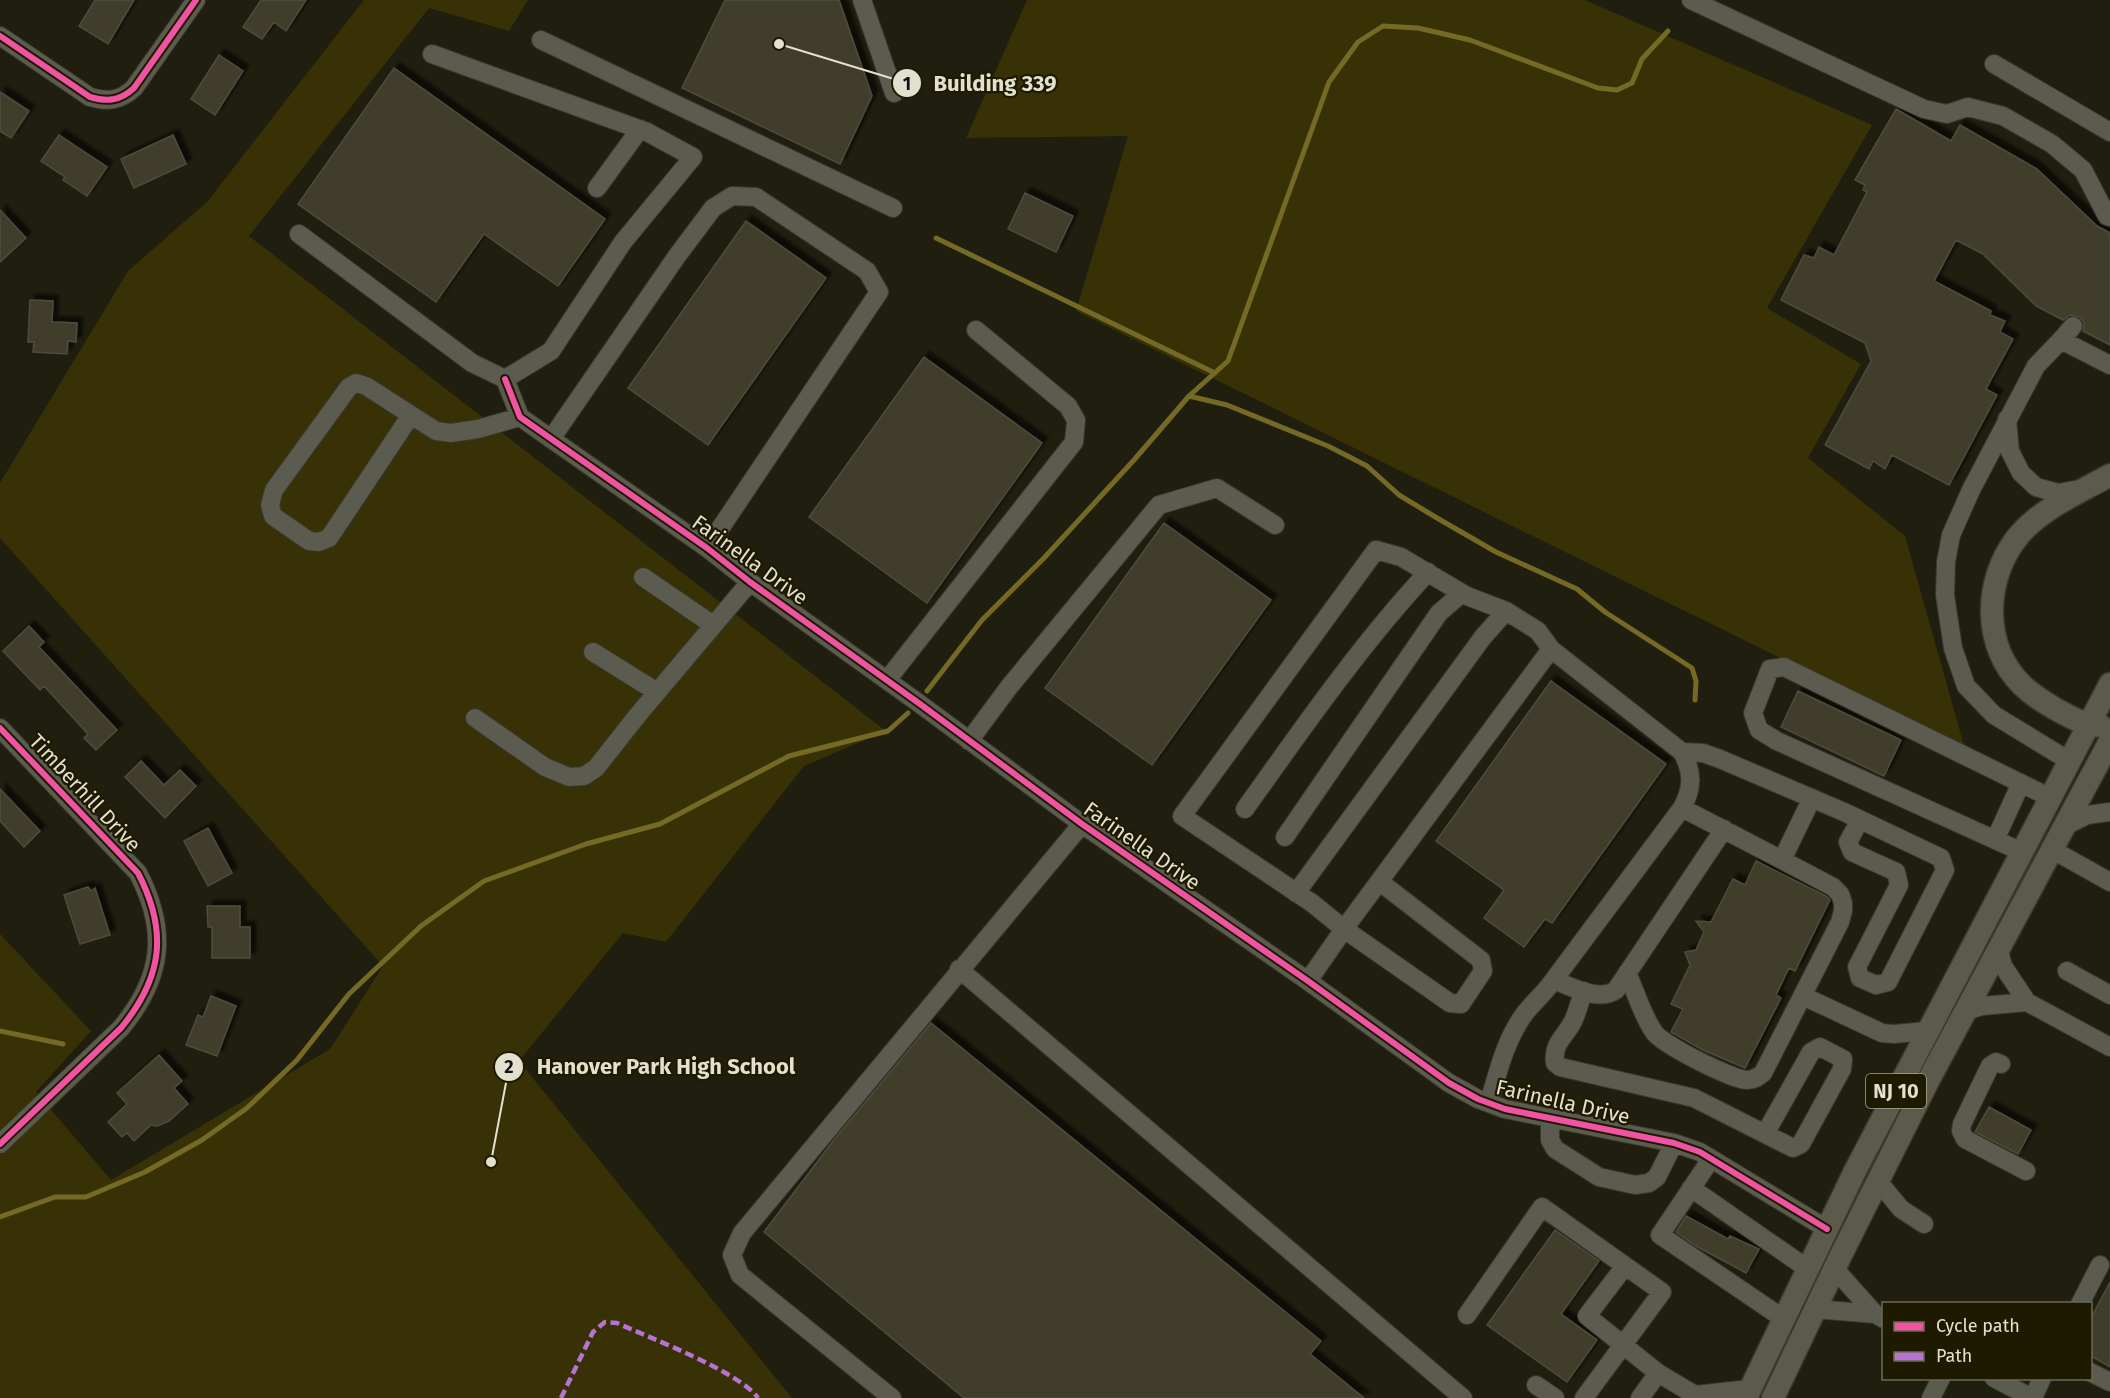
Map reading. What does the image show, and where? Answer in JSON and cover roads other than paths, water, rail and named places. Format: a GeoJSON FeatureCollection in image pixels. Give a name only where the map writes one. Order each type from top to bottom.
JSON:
{"type":"FeatureCollection","features":[{"type":"Feature","properties":{"kind":"main road"},"geometry":{"type":"LineString","coordinates":[[2099,725],[2048,705],[2020,683],[2006,664],[1997,644],[1992,623],[1992,601],[1995,581],[2002,561],[2017,537],[2039,516],[2110,475]]}},
{"type":"Feature","properties":{"kind":"main road","name":"NJ 10"},"geometry":{"type":"LineString","coordinates":[[1748,1394],[1827,1229],[1927,1031],[2071,762],[2099,725],[2110,684]]}},
{"type":"Feature","properties":{"kind":"main road","name":"NJ 10"},"geometry":{"type":"LineString","coordinates":[[1773,1398],[1834,1268],[1998,947],[2063,827],[2101,777],[2110,741]]}},
{"type":"Feature","properties":{"kind":"main road"},"geometry":{"type":"LineString","coordinates":[[2071,762],[2101,777]]}},
{"type":"Feature","properties":{"kind":"street"},"geometry":{"type":"LineString","coordinates":[[0,36],[90,97],[101,101],[114,100],[125,97],[134,88],[196,0]]}},
{"type":"Feature","properties":{"kind":"street"},"geometry":{"type":"LineString","coordinates":[[862,0],[894,93]]}},
{"type":"Feature","properties":{"kind":"street"},"geometry":{"type":"LineString","coordinates":[[1691,0],[1924,109],[1947,114],[1968,107],[2003,116],[2052,144],[2084,170],[2110,218]]}},
{"type":"Feature","properties":{"kind":"street"},"geometry":{"type":"LineString","coordinates":[[541,40],[893,208]]}},
{"type":"Feature","properties":{"kind":"street"},"geometry":{"type":"LineString","coordinates":[[432,54],[640,129],[693,157],[623,242],[550,351],[505,379]]}},
{"type":"Feature","properties":{"kind":"street"},"geometry":{"type":"LineString","coordinates":[[1994,64],[2110,132]]}},
{"type":"Feature","properties":{"kind":"street"},"geometry":{"type":"LineString","coordinates":[[597,188],[640,129]]}},
{"type":"Feature","properties":{"kind":"street"},"geometry":{"type":"LineString","coordinates":[[551,439],[689,240],[713,208],[732,196],[756,197],[867,272],[879,292],[707,548]]}},
{"type":"Feature","properties":{"kind":"street"},"geometry":{"type":"LineString","coordinates":[[299,234],[472,363],[505,379],[520,417],[478,429],[451,433],[436,432],[411,415],[366,386],[356,383],[350,387],[274,490],[270,505],[273,516],[309,541],[319,542],[329,538],[411,415]]}},
{"type":"Feature","properties":{"kind":"street"},"geometry":{"type":"LineString","coordinates":[[2071,762],[1994,715],[1966,686],[1953,648],[1945,595],[1946,562],[1951,535],[1971,490],[2036,366],[2073,326]]}},
{"type":"Feature","properties":{"kind":"street"},"geometry":{"type":"LineString","coordinates":[[887,680],[1074,442],[1076,420],[1068,406],[976,330]]}},
{"type":"Feature","properties":{"kind":"street"},"geometry":{"type":"LineString","coordinates":[[2061,340],[2110,365]]}},
{"type":"Feature","properties":{"kind":"street","name":"Farinella Drive"},"geometry":{"type":"LineString","coordinates":[[520,417],[707,548],[750,582],[1082,824],[1308,981],[1449,1083],[1505,1109],[1674,1143],[1700,1152],[1827,1229]]}},
{"type":"Feature","properties":{"kind":"street"},"geometry":{"type":"LineString","coordinates":[[2007,418],[2010,451],[2021,473],[2029,480],[2036,486],[2058,493],[2088,488]]}},
{"type":"Feature","properties":{"kind":"street"},"geometry":{"type":"LineString","coordinates":[[969,741],[1009,687],[1159,505],[1217,488],[1275,525]]}},
{"type":"Feature","properties":{"kind":"street"},"geometry":{"type":"LineString","coordinates":[[1380,882],[1481,960],[1483,971],[1461,1004],[1450,1003],[1296,893],[1182,816],[1376,550],[1401,557],[1462,593],[1506,611],[1538,631],[1551,648],[1682,752],[1691,775],[1688,798],[1682,808],[1554,980],[1526,1012],[1501,1060],[1490,1103]]}},
{"type":"Feature","properties":{"kind":"street"},"geometry":{"type":"LineString","coordinates":[[1245,809],[1298,735],[1404,598],[1428,572]]}},
{"type":"Feature","properties":{"kind":"street"},"geometry":{"type":"LineString","coordinates":[[643,577],[713,625]]}},
{"type":"Feature","properties":{"kind":"street"},"geometry":{"type":"LineString","coordinates":[[475,718],[545,767],[569,777],[584,776],[596,768],[750,582]]}},
{"type":"Feature","properties":{"kind":"street"},"geometry":{"type":"LineString","coordinates":[[1285,837],[1439,613],[1462,593]]}},
{"type":"Feature","properties":{"kind":"street"},"geometry":{"type":"LineString","coordinates":[[1296,893],[1483,637],[1506,611]]}},
{"type":"Feature","properties":{"kind":"street"},"geometry":{"type":"LineString","coordinates":[[1308,981],[1551,648]]}},
{"type":"Feature","properties":{"kind":"street"},"geometry":{"type":"LineString","coordinates":[[593,652],[657,692]]}},
{"type":"Feature","properties":{"kind":"street"},"geometry":{"type":"LineString","coordinates":[[2022,852],[1777,741],[1759,730],[1753,713],[1770,669],[1784,667],[2051,798]]}},
{"type":"Feature","properties":{"kind":"street","name":"Timberhill Drive"},"geometry":{"type":"LineString","coordinates":[[0,728],[138,873],[149,895],[156,918],[158,939],[156,963],[148,987],[137,1008],[121,1028],[0,1144]]}},
{"type":"Feature","properties":{"kind":"street"},"geometry":{"type":"LineString","coordinates":[[1682,752],[1712,756],[1812,798],[1860,820],[1941,858],[1945,870],[1888,982],[1876,986],[1860,978],[1857,968],[1899,885],[1896,872],[1852,852],[1848,842],[1860,820]]}},
{"type":"Feature","properties":{"kind":"street"},"geometry":{"type":"LineString","coordinates":[[1995,840],[2020,783]]}},
{"type":"Feature","properties":{"kind":"street"},"geometry":{"type":"LineString","coordinates":[[1782,860],[1812,798]]}},
{"type":"Feature","properties":{"kind":"street"},"geometry":{"type":"LineString","coordinates":[[1627,973],[1650,1027],[1659,1039],[1730,1076],[1752,1080],[1763,1073],[1843,912],[1840,894],[1833,887],[1682,808]]}},
{"type":"Feature","properties":{"kind":"street"},"geometry":{"type":"LineString","coordinates":[[2063,827],[2087,814],[2110,812]]}},
{"type":"Feature","properties":{"kind":"street"},"geometry":{"type":"LineString","coordinates":[[892,1398],[740,1275],[732,1255],[742,1233],[1082,824]]}},
{"type":"Feature","properties":{"kind":"street"},"geometry":{"type":"LineString","coordinates":[[1554,980],[1597,995],[1611,994],[1616,990],[1725,829]]}},
{"type":"Feature","properties":{"kind":"street"},"geometry":{"type":"LineString","coordinates":[[2051,849],[2110,882]]}},
{"type":"Feature","properties":{"kind":"street"},"geometry":{"type":"LineString","coordinates":[[1998,947],[2004,966],[2027,1002],[2110,1047]]}},
{"type":"Feature","properties":{"kind":"street"},"geometry":{"type":"LineString","coordinates":[[960,969],[1463,1398]]}},
{"type":"Feature","properties":{"kind":"street"},"geometry":{"type":"LineString","coordinates":[[2067,971],[2110,995]]}},
{"type":"Feature","properties":{"kind":"street"},"geometry":{"type":"LineString","coordinates":[[1584,991],[1573,1022],[1558,1041],[1554,1056],[1555,1063],[1567,1069],[1694,1098],[1765,1134],[1793,1148],[1801,1144],[1842,1069],[1843,1059],[1820,1047],[1811,1052],[1765,1134]]}},
{"type":"Feature","properties":{"kind":"street"},"geometry":{"type":"LineString","coordinates":[[1803,996],[1882,1033],[1927,1031]]}},
{"type":"Feature","properties":{"kind":"street"},"geometry":{"type":"LineString","coordinates":[[1965,1011],[1982,1006],[2027,1002]]}},
{"type":"Feature","properties":{"kind":"street"},"geometry":{"type":"LineString","coordinates":[[2001,1064],[1996,1062],[1990,1066],[1962,1124],[1961,1131],[1965,1139],[2026,1171]]}},
{"type":"Feature","properties":{"kind":"street"},"geometry":{"type":"LineString","coordinates":[[1550,1118],[1550,1140],[1555,1149],[1599,1177],[1635,1185],[1649,1183],[1657,1177],[1674,1143]]}},
{"type":"Feature","properties":{"kind":"street"},"geometry":{"type":"LineString","coordinates":[[1711,1159],[1660,1235],[1784,1319]]}},
{"type":"Feature","properties":{"kind":"street"},"geometry":{"type":"LineString","coordinates":[[1878,1181],[1901,1209],[1924,1224]]}},
{"type":"Feature","properties":{"kind":"street"},"geometry":{"type":"LineString","coordinates":[[1691,1188],[1808,1269]]}},
{"type":"Feature","properties":{"kind":"street"},"geometry":{"type":"LineString","coordinates":[[1467,1315],[1542,1207],[1662,1292],[1584,1398]]}},
{"type":"Feature","properties":{"kind":"street"},"geometry":{"type":"LineString","coordinates":[[2081,1302],[2100,1265]]}},
{"type":"Feature","properties":{"kind":"street"},"geometry":{"type":"LineString","coordinates":[[1625,1266],[1587,1316],[1658,1373],[1695,1396],[1748,1394]]}},
{"type":"Feature","properties":{"kind":"street"},"geometry":{"type":"LineString","coordinates":[[1834,1268],[1879,1316]]}},
{"type":"Feature","properties":{"kind":"street"},"geometry":{"type":"LineString","coordinates":[[1815,1309],[1879,1316]]}},
{"type":"Feature","properties":{"kind":"street"},"geometry":{"type":"LineString","coordinates":[[1640,1398],[1658,1373]]}},
{"type":"Feature","properties":{"kind":"street"},"geometry":{"type":"LineString","coordinates":[[2092,1373],[2110,1382]]}},
{"type":"Feature","properties":{"kind":"street"},"geometry":{"type":"LineString","coordinates":[[1931,1398],[1940,1380]]}},
{"type":"Feature","properties":{"kind":"street"},"geometry":{"type":"LineString","coordinates":[[1998,1380],[2032,1398],[2041,1380]]}},
{"type":"Feature","properties":{"kind":"street"},"geometry":{"type":"LineString","coordinates":[[1536,1385],[1555,1398]]}},
{"type":"Feature","properties":{"kind":"waterway"},"geometry":{"type":"LineString","coordinates":[[927,691],[982,620],[1044,558],[1189,396],[1228,361],[1329,82],[1358,42],[1383,26],[1418,28],[1470,40],[1598,88],[1617,90],[1632,83],[1642,59],[1668,31]]}},
{"type":"Feature","properties":{"kind":"waterway"},"geometry":{"type":"LineString","coordinates":[[936,238],[1215,373]]}},
{"type":"Feature","properties":{"kind":"waterway"},"geometry":{"type":"LineString","coordinates":[[1189,396],[1227,405],[1328,446],[1367,466],[1399,495],[1496,552],[1577,589],[1605,612],[1692,668],[1696,681],[1695,700]]}},
{"type":"Feature","properties":{"kind":"waterway"},"geometry":{"type":"LineString","coordinates":[[0,1217],[55,1197],[86,1197],[145,1172],[202,1140],[247,1108],[297,1060],[349,994],[421,926],[484,881],[586,844],[660,824],[789,756],[888,731],[908,713]]}},
{"type":"Feature","properties":{"kind":"waterway"},"geometry":{"type":"LineString","coordinates":[[0,1031],[63,1044]]}},
{"type":"Feature","properties":{"kind":"place","name":"Building 339"},"geometry":{"type":"Point","coordinates":[779,44]}},
{"type":"Feature","properties":{"kind":"place","name":"Hanover Park High School"},"geometry":{"type":"Point","coordinates":[491,1162]}}]}
